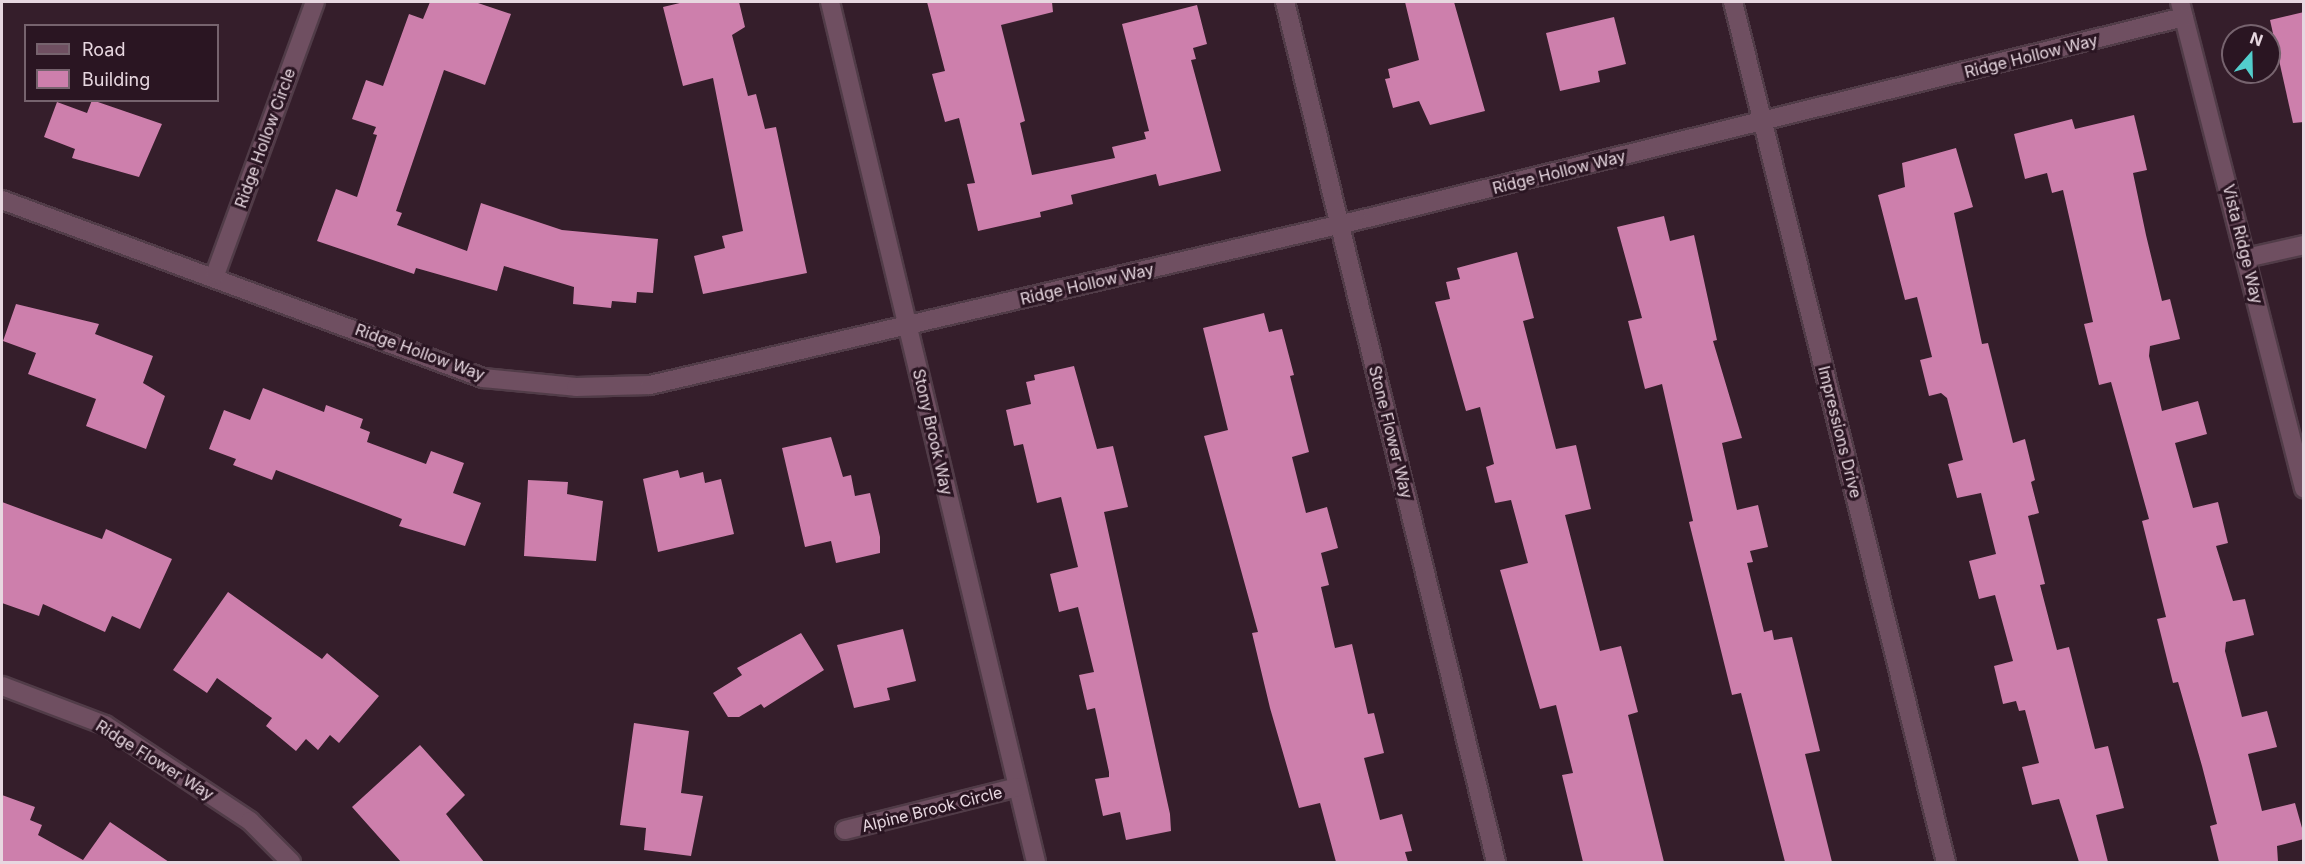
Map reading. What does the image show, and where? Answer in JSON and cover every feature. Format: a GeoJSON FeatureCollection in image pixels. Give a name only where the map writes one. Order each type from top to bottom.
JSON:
{"type":"FeatureCollection","features":[{"type":"Feature","properties":{"kind":"street","name":"Ridge Hollow Circle"},"geometry":{"type":"LineString","coordinates":[[215,275],[315,2]]}},
{"type":"Feature","properties":{"kind":"street","name":"Stony Brook Way"},"geometry":{"type":"LineString","coordinates":[[830,2],[1036,862]]}},
{"type":"Feature","properties":{"kind":"street","name":"Stone Flower Way"},"geometry":{"type":"LineString","coordinates":[[1285,2],[1496,862]]}},
{"type":"Feature","properties":{"kind":"street","name":"Impressions Drive"},"geometry":{"type":"LineString","coordinates":[[1733,2],[1946,862]]}},
{"type":"Feature","properties":{"kind":"street","name":"Ridge Hollow Way"},"geometry":{"type":"LineString","coordinates":[[2,200],[215,275],[483,378],[576,387],[650,386],[1341,225],[1763,122],[2182,9]]}},
{"type":"Feature","properties":{"kind":"street","name":"Vista Ridge Way"},"geometry":{"type":"LineString","coordinates":[[2182,9],[2304,488]]}},
{"type":"Feature","properties":{"kind":"street"},"geometry":{"type":"LineString","coordinates":[[2246,258],[2304,244]]}},
{"type":"Feature","properties":{"kind":"street","name":"Ridge Flower Way"},"geometry":{"type":"LineString","coordinates":[[2,686],[105,725],[250,821],[291,862]]}},
{"type":"Feature","properties":{"kind":"street","name":"Alpine Brook Circle"},"geometry":{"type":"LineString","coordinates":[[845,830],[1018,787]]}},
{"type":"Feature","properties":{"kind":"building"},"geometry":{"type":"Polygon","coordinates":[[[430,2],[475,2],[511,14],[485,85],[444,70],[396,211],[402,213],[397,225],[467,251],[481,203],[562,230],[658,239],[653,293],[637,292],[636,303],[612,301],[611,308],[573,304],[574,287],[504,266],[497,291],[416,268],[414,274],[317,241],[336,189],[357,197],[377,135],[373,134],[376,127],[352,119],[366,80],[383,86],[409,14],[423,19],[430,2]]]}},
{"type":"Feature","properties":{"kind":"building"},"geometry":{"type":"Polygon","coordinates":[[[684,2],[739,2],[745,27],[732,35],[748,96],[756,94],[765,129],[776,127],[807,273],[703,294],[694,256],[725,248],[722,236],[743,231],[713,78],[683,86],[663,7],[684,2]]]}},
{"type":"Feature","properties":{"kind":"building"},"geometry":{"type":"Polygon","coordinates":[[[927,2],[1052,2],[1053,12],[1001,25],[1025,121],[1020,123],[1032,175],[1115,158],[1112,147],[1146,139],[1144,132],[1149,131],[1122,24],[1197,5],[1207,44],[1193,48],[1196,59],[1191,60],[1221,171],[1159,186],[1156,174],[1071,195],[1073,204],[1040,212],[1041,217],[978,231],[967,184],[975,183],[959,118],[945,122],[932,74],[945,71],[927,2]]]}},
{"type":"Feature","properties":{"kind":"building"},"geometry":{"type":"Polygon","coordinates":[[[1405,2],[1454,2],[1485,111],[1430,125],[1419,101],[1393,108],[1385,79],[1390,78],[1388,69],[1419,60],[1405,2]]]}},
{"type":"Feature","properties":{"kind":"building"},"geometry":{"type":"Polygon","coordinates":[[[2304,12],[2304,122],[2293,123],[2281,69],[2281,24],[2271,24],[2270,20],[2304,12]]]}},
{"type":"Feature","properties":{"kind":"building"},"geometry":{"type":"Polygon","coordinates":[[[1614,17],[1626,64],[1598,71],[1600,82],[1560,91],[1546,33],[1614,17]]]}},
{"type":"Feature","properties":{"kind":"building"},"geometry":{"type":"Polygon","coordinates":[[[57,102],[87,113],[91,102],[98,102],[162,124],[139,177],[72,158],[75,149],[44,137],[57,102]]]}},
{"type":"Feature","properties":{"kind":"building"},"geometry":{"type":"Polygon","coordinates":[[[2134,115],[2147,170],[2133,173],[2162,301],[2170,299],[2180,339],[2150,346],[2149,356],[2162,411],[2198,401],[2207,434],[2175,443],[2193,508],[2218,502],[2228,543],[2216,546],[2233,601],[2245,599],[2254,635],[2226,642],[2225,651],[2242,717],[2267,711],[2277,747],[2248,754],[2262,811],[2295,803],[2304,835],[2304,839],[2277,846],[2278,862],[2219,862],[2210,826],[2217,824],[2178,682],[2173,683],[2157,619],[2166,617],[2142,521],[2149,519],[2111,382],[2099,385],[2084,324],[2093,322],[2063,190],[2052,193],[2047,173],[2025,179],[2014,134],[2072,119],[2075,129],[2134,115]]]}},
{"type":"Feature","properties":{"kind":"building"},"geometry":{"type":"Polygon","coordinates":[[[1956,148],[1973,207],[1954,213],[1982,344],[1988,343],[2013,443],[2025,439],[2035,480],[2031,482],[2039,513],[2028,516],[2045,584],[2040,585],[2057,650],[2069,647],[2095,749],[2108,746],[2124,808],[2096,815],[2108,862],[2079,862],[2059,799],[2032,805],[2022,767],[2039,763],[2025,710],[2019,711],[2016,701],[2003,704],[1994,666],[2013,661],[1995,595],[1979,599],[1969,561],[1996,554],[1981,493],[1957,498],[1948,464],[1963,460],[1947,398],[1941,393],[1929,396],[1920,360],[1932,357],[1917,297],[1905,300],[1878,195],[1905,187],[1902,163],[1956,148]]]}},
{"type":"Feature","properties":{"kind":"building"},"geometry":{"type":"Polygon","coordinates":[[[1664,216],[1670,241],[1694,235],[1717,340],[1713,341],[1742,438],[1722,443],[1737,510],[1758,505],[1768,547],[1750,551],[1753,562],[1747,563],[1764,632],[1772,630],[1774,640],[1792,637],[1820,751],[1805,754],[1832,862],[1785,862],[1741,693],[1732,695],[1689,522],[1693,521],[1662,384],[1645,389],[1628,321],[1642,318],[1617,227],[1664,216]]]}},
{"type":"Feature","properties":{"kind":"building"},"geometry":{"type":"Polygon","coordinates":[[[1517,252],[1534,318],[1523,321],[1556,449],[1576,445],[1591,509],[1565,515],[1600,651],[1621,646],[1638,712],[1628,715],[1664,862],[1583,862],[1562,775],[1573,773],[1556,705],[1540,709],[1500,570],[1528,563],[1511,500],[1495,503],[1486,467],[1494,464],[1480,407],[1466,411],[1435,302],[1450,299],[1446,282],[1460,279],[1457,268],[1517,252]]]}},
{"type":"Feature","properties":{"kind":"building"},"geometry":{"type":"Polygon","coordinates":[[[16,304],[99,324],[95,334],[153,356],[143,383],[165,396],[146,449],[86,426],[96,399],[28,374],[36,353],[3,341],[16,304]]]}},
{"type":"Feature","properties":{"kind":"building"},"geometry":{"type":"Polygon","coordinates":[[[1264,313],[1269,332],[1282,329],[1294,375],[1290,376],[1309,452],[1292,457],[1306,513],[1327,507],[1338,548],[1321,553],[1329,585],[1321,587],[1335,648],[1352,644],[1368,714],[1374,713],[1384,753],[1364,758],[1380,820],[1402,814],[1412,851],[1405,852],[1408,862],[1336,862],[1320,803],[1299,808],[1270,708],[1252,633],[1258,632],[1204,436],[1228,430],[1203,328],[1264,313]]]}},
{"type":"Feature","properties":{"kind":"building"},"geometry":{"type":"Polygon","coordinates":[[[1074,366],[1097,449],[1113,446],[1128,507],[1104,512],[1170,814],[1171,831],[1126,840],[1120,812],[1103,816],[1095,779],[1109,777],[1109,772],[1095,708],[1087,710],[1079,675],[1094,672],[1078,607],[1059,612],[1050,574],[1078,567],[1061,497],[1037,503],[1023,444],[1014,446],[1006,410],[1031,404],[1026,382],[1035,380],[1034,375],[1074,366]]]}},
{"type":"Feature","properties":{"kind":"building"},"geometry":{"type":"Polygon","coordinates":[[[263,388],[324,412],[326,405],[363,419],[360,428],[370,432],[367,442],[426,464],[431,451],[464,463],[453,493],[481,503],[465,546],[399,526],[402,519],[276,470],[272,480],[233,465],[236,459],[209,449],[224,410],[250,420],[263,388]]]}},
{"type":"Feature","properties":{"kind":"building"},"geometry":{"type":"Polygon","coordinates":[[[831,437],[843,477],[851,475],[855,496],[870,493],[880,537],[880,553],[836,563],[831,541],[805,547],[782,448],[831,437]]]}},
{"type":"Feature","properties":{"kind":"building"},"geometry":{"type":"Polygon","coordinates":[[[678,470],[680,478],[703,472],[705,483],[721,479],[734,534],[658,552],[643,479],[678,470]]]}},
{"type":"Feature","properties":{"kind":"building"},"geometry":{"type":"Polygon","coordinates":[[[528,480],[568,482],[567,494],[603,501],[596,561],[524,556],[528,480]]]}},
{"type":"Feature","properties":{"kind":"building"},"geometry":{"type":"Polygon","coordinates":[[[2,502],[102,539],[106,529],[172,559],[140,629],[112,616],[105,632],[43,604],[39,616],[2,603],[2,502]]]}},
{"type":"Feature","properties":{"kind":"building"},"geometry":{"type":"Polygon","coordinates":[[[228,592],[322,659],[327,653],[379,696],[339,743],[330,735],[318,750],[306,739],[296,751],[266,726],[272,718],[217,678],[207,693],[173,670],[228,592]]]}},
{"type":"Feature","properties":{"kind":"building"},"geometry":{"type":"Polygon","coordinates":[[[903,629],[916,681],[887,688],[890,700],[854,708],[837,645],[903,629]]]}},
{"type":"Feature","properties":{"kind":"building"},"geometry":{"type":"Polygon","coordinates":[[[801,633],[824,670],[764,708],[761,704],[739,717],[728,717],[713,693],[742,675],[737,668],[801,633]]]}},
{"type":"Feature","properties":{"kind":"building"},"geometry":{"type":"Polygon","coordinates":[[[634,723],[689,731],[681,793],[703,796],[691,856],[644,850],[646,828],[620,825],[634,723]]]}},
{"type":"Feature","properties":{"kind":"building"},"geometry":{"type":"Polygon","coordinates":[[[420,745],[465,795],[446,814],[484,862],[401,862],[352,807],[420,745]]]}},
{"type":"Feature","properties":{"kind":"building"},"geometry":{"type":"Polygon","coordinates":[[[2,795],[35,807],[30,820],[42,825],[38,835],[83,860],[110,822],[169,862],[2,862],[2,795]]]}}]}
